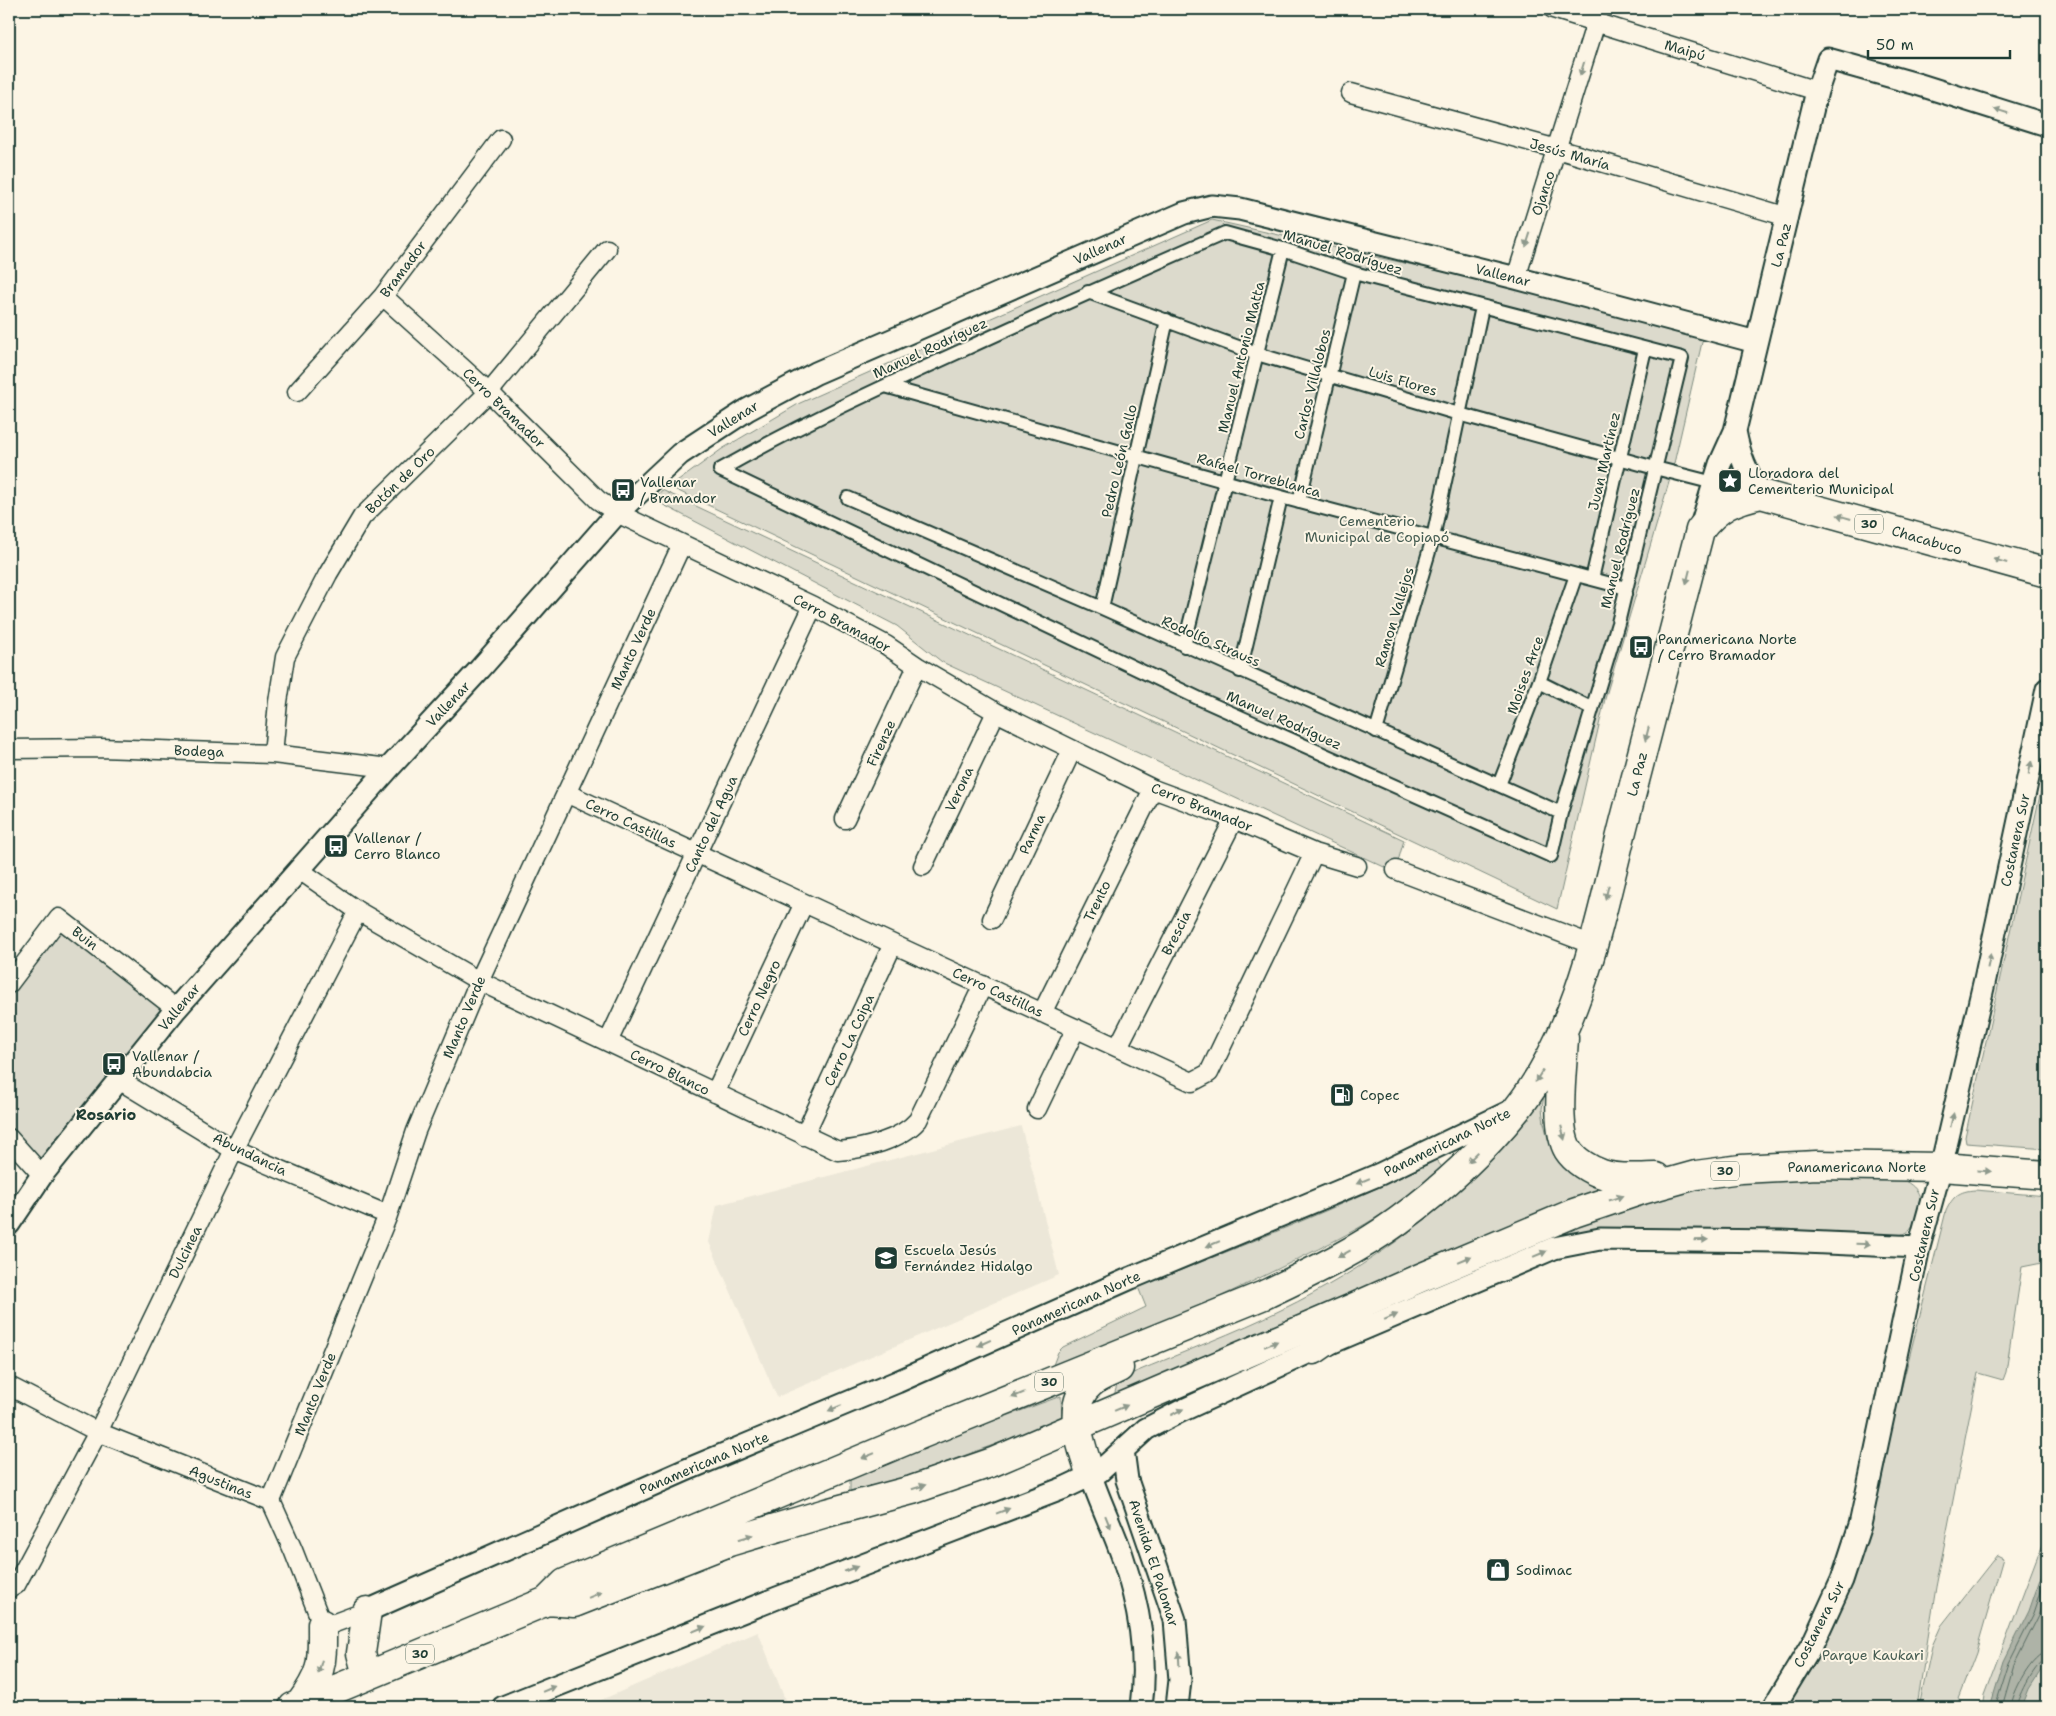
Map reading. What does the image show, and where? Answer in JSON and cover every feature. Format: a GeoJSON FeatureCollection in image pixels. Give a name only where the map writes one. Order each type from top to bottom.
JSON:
{"type":"FeatureCollection","features":[{"type":"Feature","properties":{"kind":"highway","name":"Chacabuco"},"geometry":{"type":"LineString","coordinates":[[1700,530],[1710,516],[1723,507],[1737,500],[1761,494],[2041,566]]}},
{"type":"Feature","properties":{"kind":"highway","name":"La Paz"},"geometry":{"type":"LineString","coordinates":[[1518,1108],[1564,1032],[1593,945],[1700,530]]}},
{"type":"Feature","properties":{"kind":"highway"},"geometry":{"type":"LineString","coordinates":[[1564,1032],[1561,1129],[1568,1149],[1582,1164],[1602,1174],[1624,1178],[1696,1176]]}},
{"type":"Feature","properties":{"kind":"highway","name":"Panamericana Norte"},"geometry":{"type":"LineString","coordinates":[[297,1706],[367,1675],[548,1601],[565,1583],[812,1479],[1264,1295],[1313,1272],[1397,1222],[1454,1175],[1518,1108]]}},
{"type":"Feature","properties":{"kind":"highway","name":"Panamericana Norte"},"geometry":{"type":"LineString","coordinates":[[548,1601],[574,1603],[728,1542],[953,1477],[1077,1427],[1420,1278],[1574,1214],[1620,1197],[1696,1176],[1741,1169],[1816,1165],[1941,1167],[2047,1175]]}},
{"type":"Feature","properties":{"kind":"highway"},"geometry":{"type":"LineString","coordinates":[[1314,1350],[1420,1278]]}},
{"type":"Feature","properties":{"kind":"highway"},"geometry":{"type":"LineString","coordinates":[[1091,1476],[1077,1427],[1082,1394],[1089,1384],[1172,1343],[1184,1327]]}},
{"type":"Feature","properties":{"kind":"highway"},"geometry":{"type":"LineString","coordinates":[[367,1611],[361,1653],[367,1675]]}},
{"type":"Feature","properties":{"kind":"highway"},"geometry":{"type":"LineString","coordinates":[[297,1706],[315,1683],[322,1662],[322,1624]]}},
{"type":"Feature","properties":{"kind":"street","name":"Maipú"},"geometry":{"type":"LineString","coordinates":[[1553,9],[1817,91]]}},
{"type":"Feature","properties":{"kind":"street","name":"Ojanco"},"geometry":{"type":"LineString","coordinates":[[1516,278],[1596,22]]}},
{"type":"Feature","properties":{"kind":"street","name":"La Paz"},"geometry":{"type":"LineString","coordinates":[[1700,530],[1714,483],[1735,431],[1817,91],[1828,59],[1917,84],[2047,125]]}},
{"type":"Feature","properties":{"kind":"street","name":"Jesús María"},"geometry":{"type":"LineString","coordinates":[[1351,93],[1557,149],[1788,217]]}},
{"type":"Feature","properties":{"kind":"street","name":"Bramador"},"geometry":{"type":"LineString","coordinates":[[297,392],[383,296],[501,139]]}},
{"type":"Feature","properties":{"kind":"street","name":"Vallenar"},"geometry":{"type":"LineString","coordinates":[[9,1224],[42,1175],[176,1009],[298,869],[480,669],[617,513],[680,454],[747,410],[816,373],[1196,209],[1212,206],[1240,209],[1516,278],[1756,342]]}},
{"type":"Feature","properties":{"kind":"street","name":"Manuel Rodríguez"},"geometry":{"type":"LineString","coordinates":[[1224,233],[1283,249],[1354,273],[1645,350],[1682,358],[1618,623],[1560,813],[1552,856],[1200,699],[720,470],[782,435],[885,386],[1088,292],[1224,233]]}},
{"type":"Feature","properties":{"kind":"street","name":"Manuel Antonio Matta"},"geometry":{"type":"LineString","coordinates":[[1184,646],[1283,249]]}},
{"type":"Feature","properties":{"kind":"street","name":"Botón de Oro"},"geometry":{"type":"LineString","coordinates":[[273,754],[285,657],[328,574],[362,517],[489,392],[607,250]]}},
{"type":"Feature","properties":{"kind":"street","name":"Carlos Villalobos"},"geometry":{"type":"LineString","coordinates":[[1299,502],[1354,273]]}},
{"type":"Feature","properties":{"kind":"street","name":"Luis Flores"},"geometry":{"type":"LineString","coordinates":[[1088,292],[1256,354],[1459,414],[1714,483]]}},
{"type":"Feature","properties":{"kind":"street","name":"Cerro Bramador"},"geometry":{"type":"LineString","coordinates":[[383,296],[489,392],[598,500],[617,513],[813,606],[886,645],[917,666],[996,712],[1072,750],[1153,788],[1234,819],[1314,854],[1357,866]]}},
{"type":"Feature","properties":{"kind":"street","name":"Ramon Vallejos"},"geometry":{"type":"LineString","coordinates":[[1376,731],[1433,538],[1482,307]]}},
{"type":"Feature","properties":{"kind":"street","name":"Pedro León Gallo"},"geometry":{"type":"LineString","coordinates":[[1102,608],[1167,320]]}},
{"type":"Feature","properties":{"kind":"street","name":"Juan Martínez"},"geometry":{"type":"LineString","coordinates":[[1592,579],[1645,350]]}},
{"type":"Feature","properties":{"kind":"street","name":"Rafael Torreblanca"},"geometry":{"type":"LineString","coordinates":[[885,386],[1299,502],[1626,588]]}},
{"type":"Feature","properties":{"kind":"street","name":"La Paz"},"geometry":{"type":"LineString","coordinates":[[1735,431],[1740,457],[1748,475],[1761,494]]}},
{"type":"Feature","properties":{"kind":"street"},"geometry":{"type":"LineString","coordinates":[[1240,671],[1281,497]]}},
{"type":"Feature","properties":{"kind":"street","name":"Rodolfo Strauss"},"geometry":{"type":"LineString","coordinates":[[848,498],[1102,608],[1560,813]]}},
{"type":"Feature","properties":{"kind":"street","name":"Manto Verde"},"geometry":{"type":"LineString","coordinates":[[271,1502],[388,1215],[416,1132],[479,982],[682,544]]}},
{"type":"Feature","properties":{"kind":"street","name":"Moises Arce"},"geometry":{"type":"LineString","coordinates":[[1500,785],[1539,682],[1576,575]]}},
{"type":"Feature","properties":{"kind":"street","name":"Canto del Agua"},"geometry":{"type":"LineString","coordinates":[[608,1042],[813,606]]}},
{"type":"Feature","properties":{"kind":"street","name":"Firenze"},"geometry":{"type":"LineString","coordinates":[[845,819],[917,666]]}},
{"type":"Feature","properties":{"kind":"street"},"geometry":{"type":"LineString","coordinates":[[1539,682],[1591,708]]}},
{"type":"Feature","properties":{"kind":"street","name":"Costanera Sur"},"geometry":{"type":"LineString","coordinates":[[1774,1707],[1814,1640],[1842,1580],[1860,1525],[1920,1247],[1985,980],[2047,689]]}},
{"type":"Feature","properties":{"kind":"street","name":"Verona"},"geometry":{"type":"LineString","coordinates":[[923,866],[996,712]]}},
{"type":"Feature","properties":{"kind":"street","name":"Bodega"},"geometry":{"type":"LineString","coordinates":[[9,749],[100,748],[273,754],[389,768]]}},
{"type":"Feature","properties":{"kind":"street","name":"Parma"},"geometry":{"type":"LineString","coordinates":[[992,919],[1072,750]]}},
{"type":"Feature","properties":{"kind":"street","name":"Trento"},"geometry":{"type":"LineString","coordinates":[[1042,1012],[1153,788]]}},
{"type":"Feature","properties":{"kind":"street","name":"Cerro Castillas"},"geometry":{"type":"LineString","coordinates":[[566,793],[1192,1082],[1209,1073],[1314,854]]}},
{"type":"Feature","properties":{"kind":"street","name":"Brescia"},"geometry":{"type":"LineString","coordinates":[[1118,1048],[1234,819]]}},
{"type":"Feature","properties":{"kind":"street","name":"Cerro Blanco"},"geometry":{"type":"LineString","coordinates":[[298,869],[358,911],[479,982],[838,1151],[861,1149],[910,1130],[918,1120],[983,985]]}},
{"type":"Feature","properties":{"kind":"street"},"geometry":{"type":"LineString","coordinates":[[1396,870],[1593,945]]}},
{"type":"Feature","properties":{"kind":"street","name":"Cerro Negro"},"geometry":{"type":"LineString","coordinates":[[715,1093],[804,903]]}},
{"type":"Feature","properties":{"kind":"street","name":"Dulcinea"},"geometry":{"type":"LineString","coordinates":[[9,1589],[16,1585],[98,1432],[234,1150],[358,911]]}},
{"type":"Feature","properties":{"kind":"street","name":"Buin"},"geometry":{"type":"LineString","coordinates":[[9,984],[59,918],[176,1009]]}},
{"type":"Feature","properties":{"kind":"street","name":"Cerro La Coipa"},"geometry":{"type":"LineString","coordinates":[[804,1136],[893,944]]}},
{"type":"Feature","properties":{"kind":"street"},"geometry":{"type":"LineString","coordinates":[[1037,1108],[1076,1028]]}},
{"type":"Feature","properties":{"kind":"street","name":"Abundancia"},"geometry":{"type":"LineString","coordinates":[[120,1080],[234,1150],[388,1215]]}},
{"type":"Feature","properties":{"kind":"street","name":"Panamericana Norte"},"geometry":{"type":"LineString","coordinates":[[367,1611],[676,1474],[897,1382],[1131,1278],[1380,1174],[1518,1108]]}},
{"type":"Feature","properties":{"kind":"street"},"geometry":{"type":"LineString","coordinates":[[9,1138],[42,1175]]}},
{"type":"Feature","properties":{"kind":"street"},"geometry":{"type":"LineString","coordinates":[[503,1707],[1091,1476],[1109,1464],[1146,1429],[1164,1419],[1314,1350],[1554,1248],[1600,1239],[1780,1241],[1920,1247]]}},
{"type":"Feature","properties":{"kind":"street","name":"Agustinas"},"geometry":{"type":"LineString","coordinates":[[9,1386],[98,1432],[271,1502],[293,1550],[322,1624]]}},
{"type":"Feature","properties":{"kind":"street","name":"Avenida El Palomar"},"geometry":{"type":"LineString","coordinates":[[1123,1450],[1127,1480],[1175,1620],[1180,1680],[1177,1707]]}},
{"type":"Feature","properties":{"kind":"street","name":"Avenida El Palomar"},"geometry":{"type":"LineString","coordinates":[[1091,1476],[1122,1554],[1137,1604],[1144,1657],[1141,1707]]}},
{"type":"Feature","properties":{"kind":"street"},"geometry":{"type":"LineString","coordinates":[[1122,1554],[1139,1555],[1150,1547]]}},
{"type":"Feature","properties":{"kind":"street"},"geometry":{"type":"LineString","coordinates":[[322,1624],[332,1624],[367,1611]]}},
{"type":"Feature","properties":{"kind":"shaded area","name":"Escuela Jesús Fernández Hidalgo"},"geometry":{"type":"Polygon","coordinates":[[[1021,1126],[1059,1275],[777,1397],[709,1242],[717,1205],[1021,1126]]]}},
{"type":"Feature","properties":{"kind":"shaded area"},"geometry":{"type":"Polygon","coordinates":[[[758,1632],[788,1707],[585,1707],[758,1632]]]}},
{"type":"Feature","properties":{"kind":"green space","name":"Cementerio Municipal de Copiapó"},"geometry":{"type":"Polygon","coordinates":[[[1212,220],[1471,278],[1703,338],[1672,472],[1605,699],[1557,909],[670,487],[722,449],[800,403],[1212,220]]]}},
{"type":"Feature","properties":{"kind":"green space"},"geometry":{"type":"Polygon","coordinates":[[[662,490],[1404,840],[1395,872],[942,662],[897,626],[654,500],[662,490]]]}},
{"type":"Feature","properties":{"kind":"green space"},"geometry":{"type":"Polygon","coordinates":[[[2047,763],[2047,1149],[1966,1143],[1965,1137],[2047,763]]]}},
{"type":"Feature","properties":{"kind":"green space"},"geometry":{"type":"Polygon","coordinates":[[[59,918],[176,1009],[42,1175],[9,1138],[9,984],[59,918]]]}},
{"type":"Feature","properties":{"kind":"green space"},"geometry":{"type":"Polygon","coordinates":[[[1546,1080],[1542,1109],[1544,1123],[1548,1139],[1560,1159],[1612,1186],[1573,1198],[1114,1396],[1117,1385],[1133,1373],[1283,1309],[1342,1277],[1399,1240],[1426,1219],[1477,1173],[1506,1141],[1546,1080]]]}},
{"type":"Feature","properties":{"kind":"green space"},"geometry":{"type":"Polygon","coordinates":[[[1436,1160],[1442,1167],[1410,1195],[1375,1218],[1337,1239],[1187,1312],[1053,1365],[1058,1352],[1063,1347],[1146,1307],[1138,1287],[1326,1211],[1436,1160]]]}},
{"type":"Feature","properties":{"kind":"green space"},"geometry":{"type":"Polygon","coordinates":[[[1772,1178],[1899,1178],[1916,1189],[1920,1198],[1919,1211],[1912,1227],[1900,1235],[1556,1238],[1558,1235],[1622,1208],[1708,1186],[1772,1178]]]}},
{"type":"Feature","properties":{"kind":"green space","name":"Parque Kaukari"},"geometry":{"type":"Polygon","coordinates":[[[1975,1190],[2047,1196],[2047,1262],[2022,1267],[2006,1372],[2003,1380],[1978,1373],[1936,1587],[1917,1707],[1787,1707],[1811,1669],[1856,1569],[1946,1211],[1957,1195],[1975,1190]]]}},
{"type":"Feature","properties":{"kind":"green space"},"geometry":{"type":"Polygon","coordinates":[[[1061,1396],[1062,1420],[886,1484],[850,1491],[850,1478],[876,1464],[1061,1396]]]}},
{"type":"Feature","properties":{"kind":"green space"},"geometry":{"type":"Polygon","coordinates":[[[2047,1531],[2047,1707],[1983,1707],[1985,1695],[2047,1531]]]}},
{"type":"Feature","properties":{"kind":"green space"},"geometry":{"type":"Polygon","coordinates":[[[1997,1555],[2003,1558],[1976,1652],[1955,1707],[1919,1707],[1932,1646],[1941,1626],[1997,1555]]]}},
{"type":"Feature","properties":{"kind":"water"},"geometry":{"type":"Polygon","coordinates":[[[2047,1559],[2047,1661],[2029,1689],[2022,1707],[1990,1707],[2004,1661],[2029,1611],[2047,1559]]]}},
{"type":"Feature","properties":{"kind":"place","name":"Lloradora del Cementerio Municipal"},"geometry":{"type":"Point","coordinates":[1730,481]}},
{"type":"Feature","properties":{"kind":"place","name":"Vallenar / Bramador"},"geometry":{"type":"Point","coordinates":[623,490]}},
{"type":"Feature","properties":{"kind":"place","name":"Panamericana Norte / Cerro Bramador"},"geometry":{"type":"Point","coordinates":[1641,647]}},
{"type":"Feature","properties":{"kind":"place","name":"Vallenar / Cerro Blanco"},"geometry":{"type":"Point","coordinates":[336,846]}},
{"type":"Feature","properties":{"kind":"place","name":"Vallenar / Abundabcia"},"geometry":{"type":"Point","coordinates":[114,1064]}},
{"type":"Feature","properties":{"kind":"place","name":"Copec"},"geometry":{"type":"Point","coordinates":[1342,1095]}},
{"type":"Feature","properties":{"kind":"place","name":"Escuela Jesús Fernández Hidalgo"},"geometry":{"type":"Point","coordinates":[886,1258]}},
{"type":"Feature","properties":{"kind":"place","name":"Sodimac"},"geometry":{"type":"Point","coordinates":[1498,1570]}},
{"type":"Feature","properties":{"kind":"district","name":"Rosario"},"geometry":{"type":"Point","coordinates":[106,1115]}}]}
